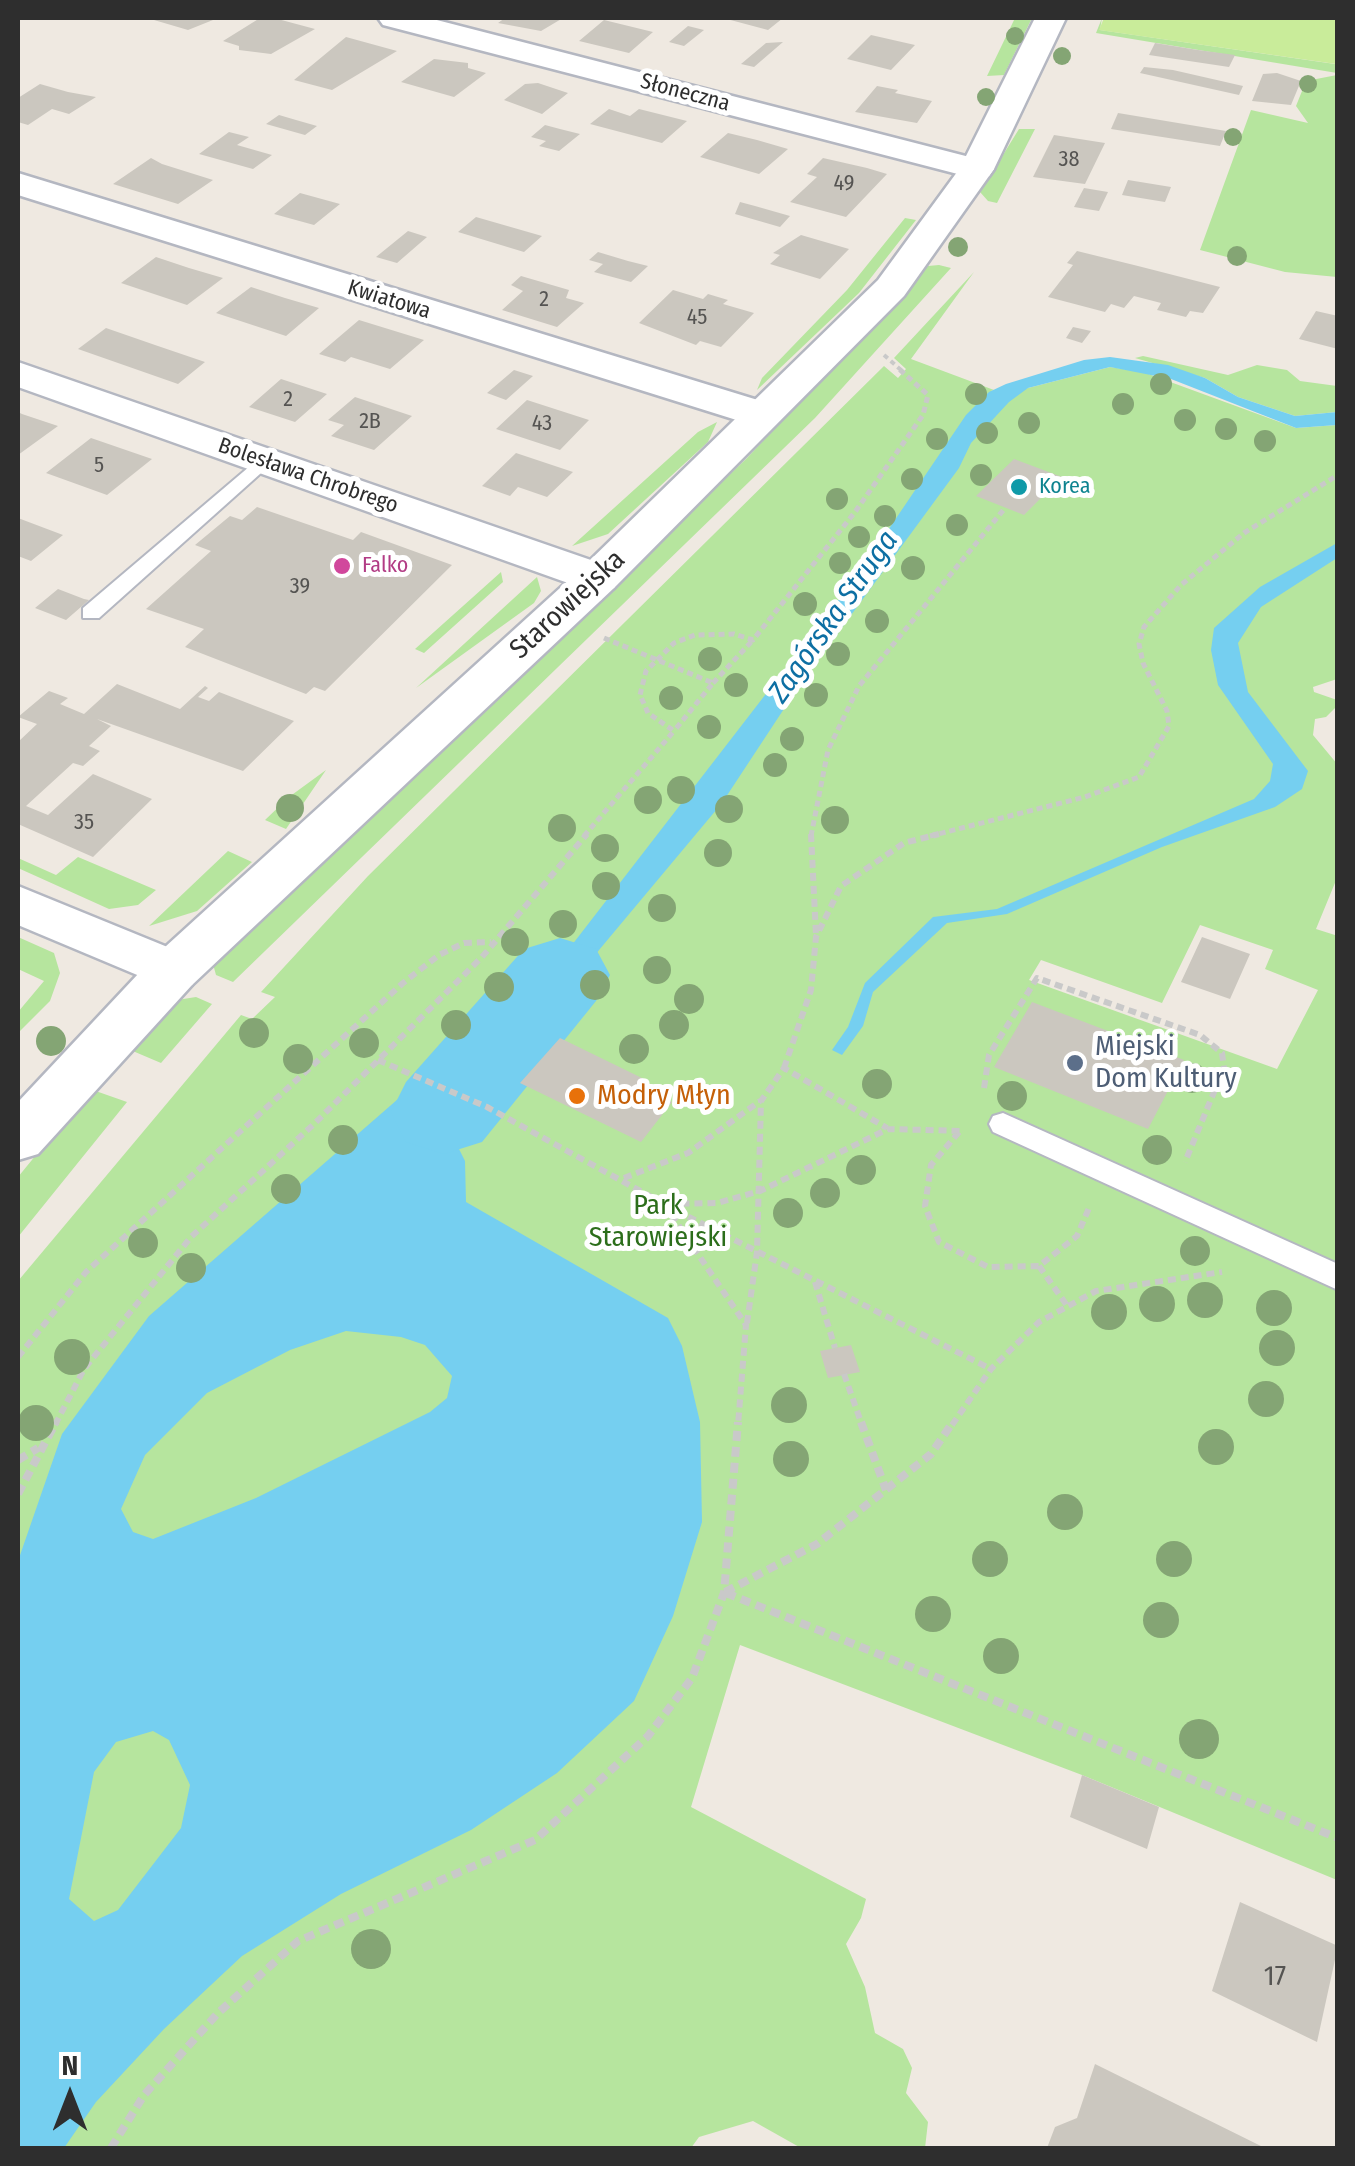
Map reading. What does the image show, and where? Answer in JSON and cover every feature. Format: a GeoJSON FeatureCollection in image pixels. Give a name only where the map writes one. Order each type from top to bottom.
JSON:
{"type":"FeatureCollection","features":[{"type":"Feature","properties":{"kind":"street","name":"Słoneczna"},"geometry":{"type":"LineString","coordinates":[[394,18],[977,168]]}},
{"type":"Feature","properties":{"kind":"street","name":"Starowiejska"},"geometry":{"type":"LineString","coordinates":[[18,1138],[174,971],[598,578],[891,288],[977,168],[1050,18]]}},
{"type":"Feature","properties":{"kind":"street","name":"Kwiatowa"},"geometry":{"type":"LineString","coordinates":[[18,184],[760,414]]}},
{"type":"Feature","properties":{"kind":"street","name":"Bolesława Chrobrego"},"geometry":{"type":"LineString","coordinates":[[18,374],[598,578]]}},
{"type":"Feature","properties":{"kind":"street"},"geometry":{"type":"LineString","coordinates":[[18,904],[174,971]]}},
{"type":"Feature","properties":{"kind":"lane"},"geometry":{"type":"LineString","coordinates":[[91,613],[263,461]]}},
{"type":"Feature","properties":{"kind":"lane"},"geometry":{"type":"LineString","coordinates":[[999,1125],[1107,1170],[1338,1278]]}},
{"type":"Feature","properties":{"kind":"path"},"geometry":{"type":"LineString","coordinates":[[18,1494],[38,1448],[84,1368],[190,1237],[378,1060],[492,942],[754,640],[854,512],[923,415],[928,395],[884,355]]}},
{"type":"Feature","properties":{"kind":"path"},"geometry":{"type":"LineString","coordinates":[[816,936],[841,886],[904,843],[1085,797],[1140,776],[1156,756],[1169,726],[1167,711],[1143,662],[1139,644],[1144,627],[1181,585],[1244,533],[1338,475]]}},
{"type":"Feature","properties":{"kind":"path"},"geometry":{"type":"LineString","coordinates":[[623,1178],[688,1153],[761,1101],[784,1068],[811,990],[816,936],[810,840],[828,750],[859,686],[1005,508]]}},
{"type":"Feature","properties":{"kind":"path"},"geometry":{"type":"LineString","coordinates":[[674,732],[648,712],[640,694],[640,682],[656,660],[674,643],[694,634],[734,634],[754,640]]}},
{"type":"Feature","properties":{"kind":"path"},"geometry":{"type":"LineString","coordinates":[[598,636],[713,683]]}},
{"type":"Feature","properties":{"kind":"path"},"geometry":{"type":"LineString","coordinates":[[18,1356],[86,1272],[402,982],[452,949],[492,942]]}},
{"type":"Feature","properties":{"kind":"path"},"geometry":{"type":"LineString","coordinates":[[664,1204],[716,1204],[760,1191],[888,1129],[960,1131],[999,1125],[983,1076],[989,1054],[1037,978],[1200,1036],[1222,1053],[1224,1068],[1167,1199]]}},
{"type":"Feature","properties":{"kind":"path"},"geometry":{"type":"LineString","coordinates":[[378,1060],[488,1107],[664,1204],[991,1370]]}},
{"type":"Feature","properties":{"kind":"path"},"geometry":{"type":"LineString","coordinates":[[784,1068],[852,1104],[888,1129]]}},
{"type":"Feature","properties":{"kind":"path"},"geometry":{"type":"LineString","coordinates":[[111,2148],[144,2095],[218,2013],[298,1941],[535,1840],[648,1736],[692,1678],[724,1593],[746,1325],[757,1252],[761,1101]]}},
{"type":"Feature","properties":{"kind":"path"},"geometry":{"type":"LineString","coordinates":[[960,1131],[931,1165],[924,1206],[939,1242],[988,1267],[1039,1266],[1077,1236],[1107,1170]]}},
{"type":"Feature","properties":{"kind":"path"},"geometry":{"type":"LineString","coordinates":[[664,1204],[746,1325]]}},
{"type":"Feature","properties":{"kind":"path"},"geometry":{"type":"LineString","coordinates":[[724,1593],[817,1544],[931,1454],[991,1370],[1039,1322],[1096,1292],[1295,1260]]}},
{"type":"Feature","properties":{"kind":"path"},"geometry":{"type":"LineString","coordinates":[[1039,1266],[1068,1307]]}},
{"type":"Feature","properties":{"kind":"path"},"geometry":{"type":"LineString","coordinates":[[814,1281],[835,1348]]}},
{"type":"Feature","properties":{"kind":"path"},"geometry":{"type":"LineString","coordinates":[[844,1374],[886,1490]]}},
{"type":"Feature","properties":{"kind":"path"},"geometry":{"type":"LineString","coordinates":[[18,1460],[38,1448]]}},
{"type":"Feature","properties":{"kind":"path"},"geometry":{"type":"LineString","coordinates":[[724,1593],[1338,1838]]}},
{"type":"Feature","properties":{"kind":"green space"},"geometry":{"type":"Polygon","coordinates":[[[1015,18],[1032,18],[1004,75],[987,76],[1015,18]]]}},
{"type":"Feature","properties":{"kind":"green space"},"geometry":{"type":"Polygon","coordinates":[[[1102,18],[1100,30],[1335,64],[1337,58],[1337,73],[1096,33],[1102,18]]]}},
{"type":"Feature","properties":{"kind":"green space"},"geometry":{"type":"Polygon","coordinates":[[[1104,18],[1337,18],[1336,64],[1099,30],[1104,18]]]}},
{"type":"Feature","properties":{"kind":"green space"},"geometry":{"type":"Polygon","coordinates":[[[1337,75],[1337,277],[1285,272],[1200,250],[1251,110],[1308,123],[1296,106],[1306,81],[1337,75]]]}},
{"type":"Feature","properties":{"kind":"green space"},"geometry":{"type":"Polygon","coordinates":[[[1019,129],[1035,129],[997,203],[988,201],[980,192],[1019,129]]]}},
{"type":"Feature","properties":{"kind":"green space"},"geometry":{"type":"Polygon","coordinates":[[[905,218],[916,220],[859,293],[757,390],[762,378],[847,290],[905,218]]]}},
{"type":"Feature","properties":{"kind":"green space"},"geometry":{"type":"Polygon","coordinates":[[[928,266],[951,268],[815,418],[233,982],[216,975],[213,964],[746,459],[928,266]]]}},
{"type":"Feature","properties":{"kind":"green space","name":"Park Starowiejski"},"geometry":{"type":"Polygon","coordinates":[[[974,272],[911,359],[994,390],[991,391],[1028,388],[1110,367],[1143,372],[1296,428],[1337,425],[1337,679],[1313,687],[1314,692],[1337,700],[1337,706],[1326,717],[1315,719],[1313,735],[1338,765],[1337,878],[1316,929],[1338,936],[1337,1880],[1082,1775],[740,1645],[691,1807],[866,1899],[861,1918],[846,1944],[865,1987],[875,2033],[903,2049],[912,2068],[906,2093],[928,2122],[925,2148],[801,2148],[753,2121],[699,2137],[691,2148],[18,2148],[18,1281],[241,1015],[252,1019],[275,997],[261,992],[368,876],[884,366],[898,378],[906,369],[894,358],[974,272]],[[1200,925],[1162,1003],[1041,960],[1029,980],[1277,1069],[1318,990],[1265,969],[1273,950],[1200,925]]]}},
{"type":"Feature","properties":{"kind":"green space"},"geometry":{"type":"Polygon","coordinates":[[[1143,356],[1228,375],[1257,365],[1287,370],[1300,381],[1337,386],[1337,412],[1295,416],[1238,397],[1205,378],[1135,358],[1143,356]]]}},
{"type":"Feature","properties":{"kind":"green space"},"geometry":{"type":"Polygon","coordinates":[[[717,422],[708,442],[608,534],[572,546],[698,432],[717,422]]]}},
{"type":"Feature","properties":{"kind":"green space"},"geometry":{"type":"Polygon","coordinates":[[[501,572],[503,582],[424,653],[415,649],[501,572]]]}},
{"type":"Feature","properties":{"kind":"green space"},"geometry":{"type":"Polygon","coordinates":[[[537,577],[541,591],[534,603],[416,688],[537,577]]]}},
{"type":"Feature","properties":{"kind":"green space"},"geometry":{"type":"Polygon","coordinates":[[[326,770],[286,829],[265,820],[289,797],[326,770]]]}},
{"type":"Feature","properties":{"kind":"green space"},"geometry":{"type":"Polygon","coordinates":[[[228,851],[252,862],[197,911],[149,926],[228,851]]]}},
{"type":"Feature","properties":{"kind":"green space"},"geometry":{"type":"Polygon","coordinates":[[[78,857],[156,890],[138,905],[109,909],[18,868],[18,858],[56,875],[78,857]]]}},
{"type":"Feature","properties":{"kind":"green space"},"geometry":{"type":"Polygon","coordinates":[[[18,937],[54,953],[60,973],[50,1001],[18,1033],[18,1012],[44,981],[18,969],[18,937]]]}},
{"type":"Feature","properties":{"kind":"green space"},"geometry":{"type":"Polygon","coordinates":[[[196,997],[212,1004],[161,1063],[128,1049],[177,1000],[196,997]]]}},
{"type":"Feature","properties":{"kind":"green space"},"geometry":{"type":"Polygon","coordinates":[[[90,1089],[127,1102],[18,1237],[18,1177],[90,1089]]]}},
{"type":"Feature","properties":{"kind":"water"},"geometry":{"type":"Polygon","coordinates":[[[1110,357],[1168,365],[1205,378],[1238,397],[1295,416],[1337,412],[1337,425],[1296,428],[1171,379],[1110,367],[1028,388],[1009,402],[971,443],[959,468],[799,686],[722,803],[548,1011],[542,1026],[485,1095],[473,1089],[489,1069],[470,1088],[440,1073],[496,1014],[533,993],[565,954],[857,576],[966,415],[989,392],[1006,384],[1084,360],[1110,357]]]}},
{"type":"Feature","properties":{"kind":"water"},"geometry":{"type":"Polygon","coordinates":[[[1337,543],[1337,558],[1261,607],[1238,643],[1248,692],[1308,771],[1302,789],[1275,807],[1162,847],[1007,914],[947,923],[873,992],[863,1026],[842,1055],[832,1050],[848,1027],[865,983],[933,917],[997,909],[1254,799],[1270,781],[1273,764],[1218,685],[1211,650],[1214,628],[1260,587],[1337,543]]]}},
{"type":"Feature","properties":{"kind":"water"},"geometry":{"type":"Polygon","coordinates":[[[430,1088],[443,1094],[435,1105],[447,1096],[461,1103],[447,1121],[462,1128],[455,1141],[465,1161],[466,1202],[668,1318],[682,1346],[700,1422],[702,1522],[673,1616],[634,1701],[557,1773],[471,1830],[341,1894],[242,1956],[164,2029],[96,2102],[64,2148],[18,2148],[18,1561],[62,1434],[149,1316],[398,1099],[413,1107],[430,1088]],[[346,1331],[290,1350],[207,1393],[145,1455],[121,1509],[133,1532],[153,1539],[256,1498],[430,1412],[447,1398],[452,1376],[425,1345],[401,1337],[346,1331]],[[153,1731],[116,1742],[94,1772],[69,1899],[94,1921],[118,1910],[181,1828],[190,1785],[169,1740],[153,1731]]]}},
{"type":"Feature","properties":{"kind":"building"},"geometry":{"type":"Polygon","coordinates":[[[218,18],[188,30],[154,20],[218,18]]]}},
{"type":"Feature","properties":{"kind":"building"},"geometry":{"type":"Polygon","coordinates":[[[260,18],[315,29],[271,54],[239,50],[239,46],[223,41],[260,18]]]}},
{"type":"Feature","properties":{"kind":"building"},"geometry":{"type":"Polygon","coordinates":[[[505,18],[563,18],[541,31],[498,23],[505,18]]]}},
{"type":"Feature","properties":{"kind":"building"},"geometry":{"type":"Polygon","coordinates":[[[723,18],[783,18],[768,30],[723,18]]]}},
{"type":"Feature","properties":{"kind":"building"},"geometry":{"type":"Polygon","coordinates":[[[604,20],[653,32],[629,53],[579,41],[604,20]]]}},
{"type":"Feature","properties":{"kind":"building"},"geometry":{"type":"Polygon","coordinates":[[[688,26],[704,30],[684,46],[669,42],[688,26]]]}},
{"type":"Feature","properties":{"kind":"building"},"geometry":{"type":"Polygon","coordinates":[[[871,35],[915,45],[891,70],[847,59],[871,35]]]}},
{"type":"Feature","properties":{"kind":"building"},"geometry":{"type":"Polygon","coordinates":[[[346,37],[397,51],[332,90],[294,80],[346,37]]]}},
{"type":"Feature","properties":{"kind":"building"},"geometry":{"type":"Polygon","coordinates":[[[783,42],[754,67],[741,64],[766,43],[783,42]]]}},
{"type":"Feature","properties":{"kind":"building"},"geometry":{"type":"Polygon","coordinates":[[[1155,43],[1235,55],[1229,67],[1149,55],[1155,43]]]}},
{"type":"Feature","properties":{"kind":"building"},"geometry":{"type":"Polygon","coordinates":[[[434,59],[468,63],[468,68],[486,73],[454,97],[401,82],[434,59]]]}},
{"type":"Feature","properties":{"kind":"building"},"geometry":{"type":"Polygon","coordinates":[[[1144,67],[1243,86],[1239,95],[1140,73],[1144,67]]]}},
{"type":"Feature","properties":{"kind":"building"},"geometry":{"type":"Polygon","coordinates":[[[1277,73],[1301,81],[1291,105],[1252,101],[1263,74],[1277,73]]]}},
{"type":"Feature","properties":{"kind":"building"},"geometry":{"type":"Polygon","coordinates":[[[538,83],[568,93],[542,114],[504,100],[525,84],[538,83]]]}},
{"type":"Feature","properties":{"kind":"building"},"geometry":{"type":"Polygon","coordinates":[[[40,84],[96,97],[69,114],[52,109],[28,125],[18,122],[18,98],[40,84]]]}},
{"type":"Feature","properties":{"kind":"building"},"geometry":{"type":"Polygon","coordinates":[[[877,86],[932,101],[917,123],[855,112],[877,86]]]}},
{"type":"Feature","properties":{"kind":"building"},"geometry":{"type":"Polygon","coordinates":[[[609,109],[630,116],[639,109],[687,121],[662,143],[590,124],[609,109]]]}},
{"type":"Feature","properties":{"kind":"building"},"geometry":{"type":"Polygon","coordinates":[[[1118,113],[1226,131],[1220,146],[1111,129],[1118,113]]]}},
{"type":"Feature","properties":{"kind":"building"},"geometry":{"type":"Polygon","coordinates":[[[279,115],[317,126],[305,135],[266,124],[279,115]]]}},
{"type":"Feature","properties":{"kind":"building"},"geometry":{"type":"Polygon","coordinates":[[[545,125],[580,134],[559,151],[539,146],[546,141],[531,137],[545,125]]]}},
{"type":"Feature","properties":{"kind":"building"},"geometry":{"type":"Polygon","coordinates":[[[229,132],[249,137],[237,145],[272,155],[253,169],[199,154],[229,132]]]}},
{"type":"Feature","properties":{"kind":"building"},"geometry":{"type":"Polygon","coordinates":[[[728,133],[788,149],[759,174],[700,157],[728,133]]]}},
{"type":"Feature","properties":{"kind":"building"},"geometry":{"type":"Polygon","coordinates":[[[1054,135],[1105,143],[1085,184],[1033,177],[1054,135]]]}},
{"type":"Feature","properties":{"kind":"building"},"geometry":{"type":"Polygon","coordinates":[[[151,158],[213,180],[178,204],[113,184],[151,158]]]}},
{"type":"Feature","properties":{"kind":"building"},"geometry":{"type":"Polygon","coordinates":[[[823,158],[887,174],[846,217],[790,202],[817,177],[807,174],[823,158]]]}},
{"type":"Feature","properties":{"kind":"building"},"geometry":{"type":"Polygon","coordinates":[[[1128,180],[1171,187],[1165,202],[1122,195],[1128,180]]]}},
{"type":"Feature","properties":{"kind":"building"},"geometry":{"type":"Polygon","coordinates":[[[1084,188],[1108,192],[1099,211],[1074,207],[1084,188]]]}},
{"type":"Feature","properties":{"kind":"building"},"geometry":{"type":"Polygon","coordinates":[[[300,193],[340,204],[314,225],[274,214],[300,193]]]}},
{"type":"Feature","properties":{"kind":"building"},"geometry":{"type":"Polygon","coordinates":[[[740,202],[790,216],[780,227],[735,214],[740,202]]]}},
{"type":"Feature","properties":{"kind":"building"},"geometry":{"type":"Polygon","coordinates":[[[476,217],[542,236],[524,252],[458,232],[476,217]]]}},
{"type":"Feature","properties":{"kind":"building"},"geometry":{"type":"Polygon","coordinates":[[[408,231],[427,237],[397,263],[376,257],[408,231]]]}},
{"type":"Feature","properties":{"kind":"building"},"geometry":{"type":"Polygon","coordinates":[[[801,235],[849,249],[820,279],[770,264],[780,255],[773,253],[801,235]]]}},
{"type":"Feature","properties":{"kind":"building"},"geometry":{"type":"Polygon","coordinates":[[[1077,251],[1220,287],[1203,313],[1190,311],[1186,317],[1157,310],[1161,303],[1134,296],[1124,308],[1111,304],[1105,312],[1048,297],[1073,265],[1067,263],[1077,251]]]}},
{"type":"Feature","properties":{"kind":"building"},"geometry":{"type":"Polygon","coordinates":[[[598,252],[648,266],[631,282],[594,272],[603,264],[589,260],[598,252]]]}},
{"type":"Feature","properties":{"kind":"building"},"geometry":{"type":"Polygon","coordinates":[[[156,257],[223,278],[187,305],[121,283],[156,257]]]}},
{"type":"Feature","properties":{"kind":"building"},"geometry":{"type":"Polygon","coordinates":[[[521,276],[569,290],[566,298],[584,303],[557,327],[502,310],[523,291],[511,285],[521,276]]]}},
{"type":"Feature","properties":{"kind":"building"},"geometry":{"type":"Polygon","coordinates":[[[251,287],[319,308],[286,336],[216,313],[251,287]]]}},
{"type":"Feature","properties":{"kind":"building"},"geometry":{"type":"Polygon","coordinates":[[[673,290],[703,299],[708,294],[728,300],[723,304],[754,313],[721,347],[700,341],[696,345],[639,323],[673,290]]]}},
{"type":"Feature","properties":{"kind":"building"},"geometry":{"type":"Polygon","coordinates":[[[1316,311],[1338,316],[1338,349],[1299,339],[1316,311]]]}},
{"type":"Feature","properties":{"kind":"building"},"geometry":{"type":"Polygon","coordinates":[[[359,320],[424,340],[390,369],[351,357],[345,362],[319,354],[359,320]]]}},
{"type":"Feature","properties":{"kind":"building"},"geometry":{"type":"Polygon","coordinates":[[[1073,327],[1091,331],[1082,343],[1066,338],[1073,327]]]}},
{"type":"Feature","properties":{"kind":"building"},"geometry":{"type":"Polygon","coordinates":[[[106,328],[205,362],[178,384],[78,349],[106,328]]]}},
{"type":"Feature","properties":{"kind":"building"},"geometry":{"type":"Polygon","coordinates":[[[514,370],[533,376],[506,400],[487,393],[514,370]]]}},
{"type":"Feature","properties":{"kind":"building"},"geometry":{"type":"Polygon","coordinates":[[[281,379],[327,394],[295,422],[249,407],[281,379]]]}},
{"type":"Feature","properties":{"kind":"building"},"geometry":{"type":"Polygon","coordinates":[[[355,397],[412,416],[374,450],[331,436],[344,425],[328,420],[355,397]]]}},
{"type":"Feature","properties":{"kind":"building"},"geometry":{"type":"Polygon","coordinates":[[[527,400],[589,420],[560,450],[496,429],[527,400]]]}},
{"type":"Feature","properties":{"kind":"building"},"geometry":{"type":"Polygon","coordinates":[[[18,412],[58,426],[18,455],[18,412]]]}},
{"type":"Feature","properties":{"kind":"building"},"geometry":{"type":"Polygon","coordinates":[[[91,438],[152,459],[107,495],[46,473],[91,438]]]}},
{"type":"Feature","properties":{"kind":"building"},"geometry":{"type":"Polygon","coordinates":[[[516,453],[573,472],[547,497],[518,487],[510,496],[482,486],[516,453]]]}},
{"type":"Feature","properties":{"kind":"building","name":"Korea"},"geometry":{"type":"Polygon","coordinates":[[[1014,459],[1062,477],[1024,515],[976,496],[1014,459]]]}},
{"type":"Feature","properties":{"kind":"building"},"geometry":{"type":"Polygon","coordinates":[[[257,507],[353,540],[361,532],[452,565],[325,691],[314,687],[306,694],[185,647],[204,629],[146,609],[211,551],[195,545],[230,516],[242,520],[257,507]]]}},
{"type":"Feature","properties":{"kind":"building"},"geometry":{"type":"Polygon","coordinates":[[[18,518],[63,535],[31,561],[18,556],[18,518]]]}},
{"type":"Feature","properties":{"kind":"building"},"geometry":{"type":"Polygon","coordinates":[[[58,589],[89,600],[66,620],[35,608],[58,589]]]}},
{"type":"Feature","properties":{"kind":"building"},"geometry":{"type":"Polygon","coordinates":[[[117,684],[180,709],[205,686],[208,688],[198,697],[209,701],[219,692],[294,721],[243,771],[97,719],[111,726],[89,746],[100,751],[83,766],[73,763],[26,806],[48,815],[93,774],[152,799],[93,857],[18,824],[18,742],[37,724],[18,717],[49,691],[68,698],[60,704],[84,714],[117,684]]]}},
{"type":"Feature","properties":{"kind":"building"},"geometry":{"type":"Polygon","coordinates":[[[1202,937],[1250,954],[1230,999],[1181,982],[1202,937]]]}},
{"type":"Feature","properties":{"kind":"building"},"geometry":{"type":"Polygon","coordinates":[[[1032,1002],[1184,1060],[1148,1129],[994,1067],[1032,1002]]]}},
{"type":"Feature","properties":{"kind":"building"},"geometry":{"type":"Polygon","coordinates":[[[560,1038],[644,1079],[638,1087],[672,1102],[641,1142],[520,1083],[560,1038]]]}},
{"type":"Feature","properties":{"kind":"building"},"geometry":{"type":"Polygon","coordinates":[[[851,1345],[860,1372],[828,1378],[820,1351],[851,1345]]]}},
{"type":"Feature","properties":{"kind":"building"},"geometry":{"type":"Polygon","coordinates":[[[1082,1775],[1159,1807],[1147,1849],[1070,1817],[1082,1775]]]}},
{"type":"Feature","properties":{"kind":"building"},"geometry":{"type":"Polygon","coordinates":[[[1240,1902],[1338,1946],[1317,2042],[1212,1991],[1240,1902]]]}},
{"type":"Feature","properties":{"kind":"building"},"geometry":{"type":"Polygon","coordinates":[[[1095,2064],[1265,2148],[1047,2148],[1055,2127],[1077,2118],[1095,2064]]]}},
{"type":"Feature","properties":{"kind":"waterway","name":"Zagórska Struga"},"geometry":{"type":"LineString","coordinates":[[444,1112],[560,975]]}},
{"type":"Feature","properties":{"kind":"place","name":"Korea"},"geometry":{"type":"Point","coordinates":[1019,487]}},
{"type":"Feature","properties":{"kind":"place","name":"Falko"},"geometry":{"type":"Point","coordinates":[342,566]}},
{"type":"Feature","properties":{"kind":"place","name":"Miejski Dom Kultury"},"geometry":{"type":"Point","coordinates":[1075,1063]}},
{"type":"Feature","properties":{"kind":"place","name":"Modry Młyn"},"geometry":{"type":"Point","coordinates":[577,1096]}}]}
